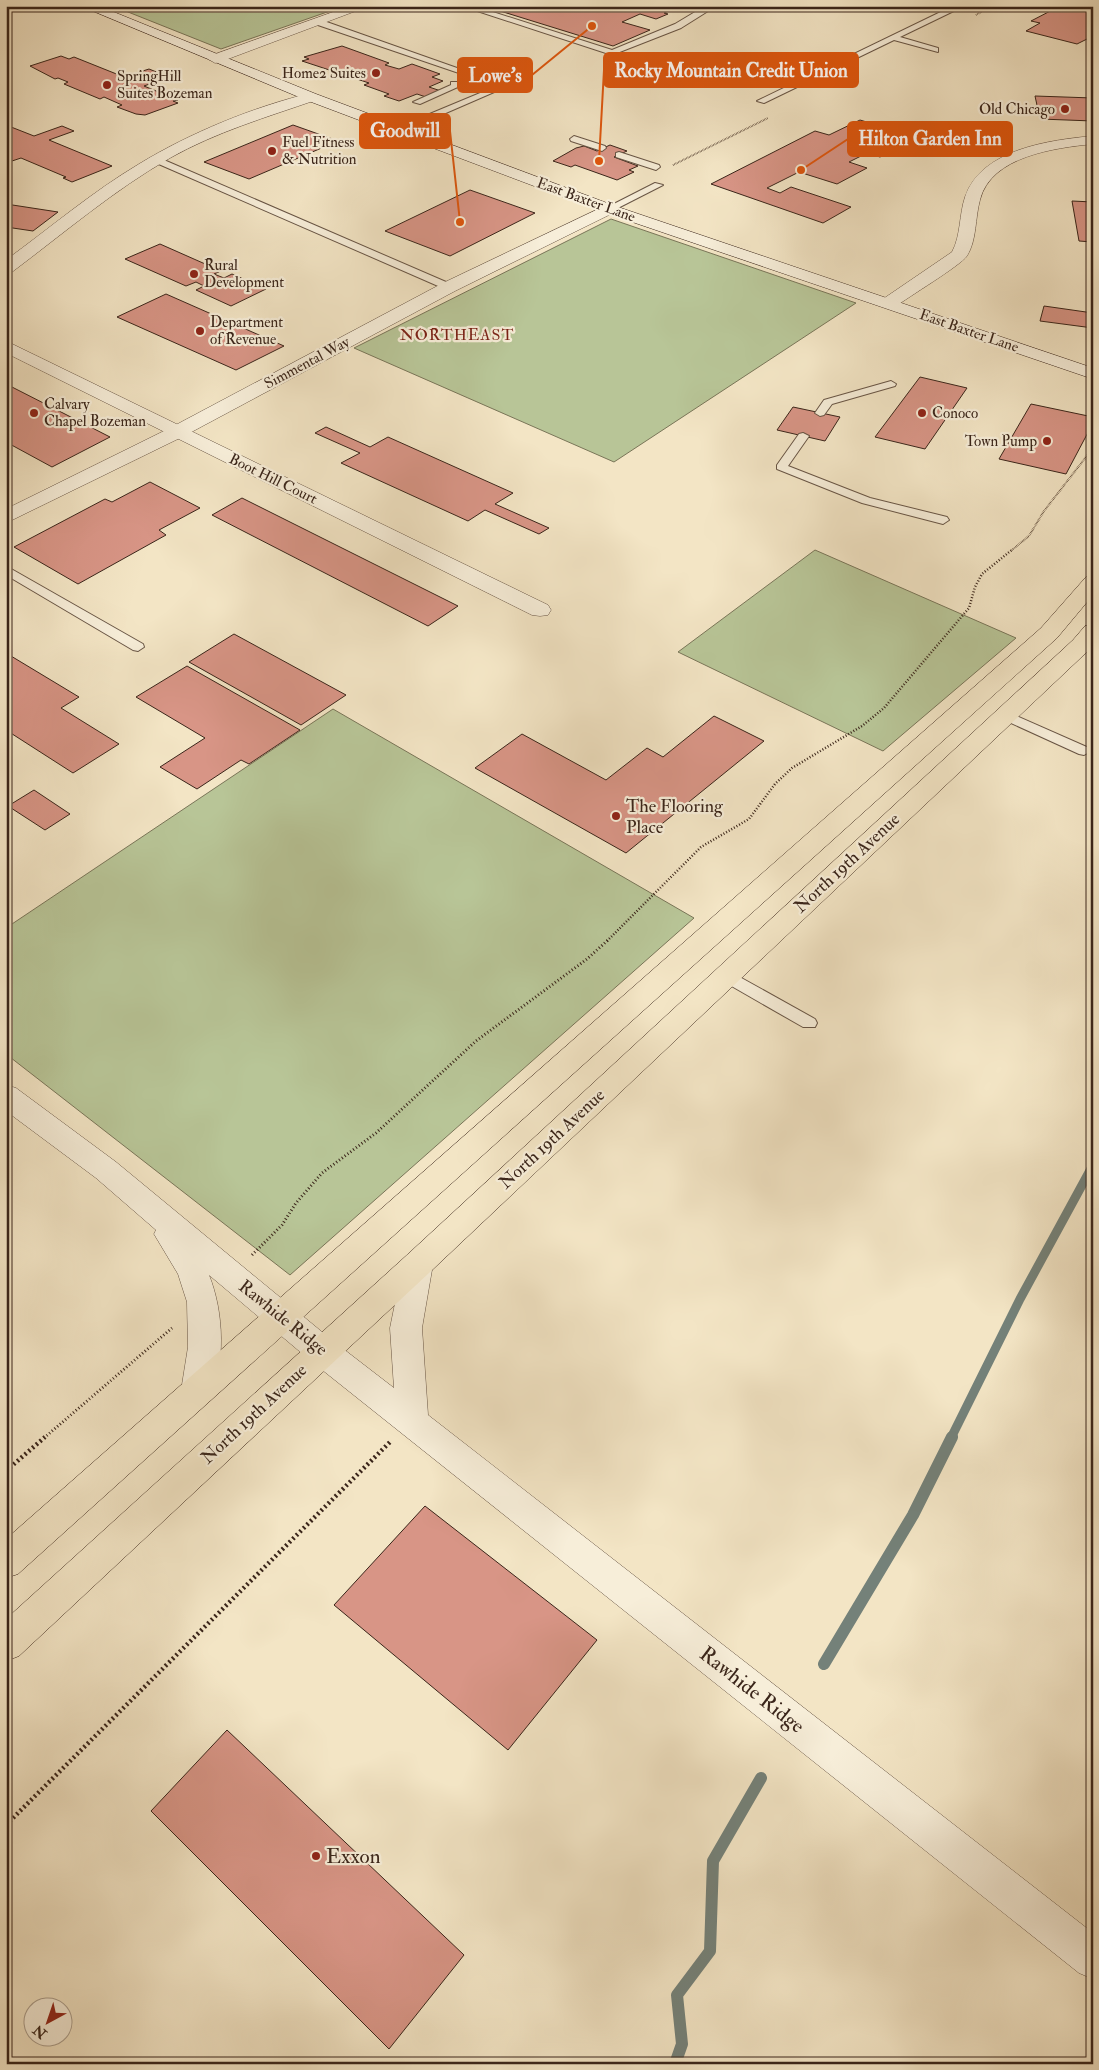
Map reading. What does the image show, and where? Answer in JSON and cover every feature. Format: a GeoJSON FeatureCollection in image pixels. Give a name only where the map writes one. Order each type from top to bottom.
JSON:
{"type":"FeatureCollection","features":[{"type":"Feature","properties":{"kind":"main road","name":"North 19th Avenue"},"geometry":{"type":"LineString","coordinates":[[6,1562],[1049,633],[1093,581]]}},
{"type":"Feature","properties":{"kind":"main road","name":"North 19th Avenue"},"geometry":{"type":"LineString","coordinates":[[6,1644],[418,1264],[1093,631]]}},
{"type":"Feature","properties":{"kind":"street","name":"East Baxter Lane"},"geometry":{"type":"LineString","coordinates":[[87,6],[311,97],[608,209],[889,303],[1093,374]]}},
{"type":"Feature","properties":{"kind":"street"},"geometry":{"type":"LineString","coordinates":[[216,59],[364,6]]}},
{"type":"Feature","properties":{"kind":"street"},"geometry":{"type":"LineString","coordinates":[[6,268],[132,175],[157,160],[198,138],[311,97]]}},
{"type":"Feature","properties":{"kind":"street"},"geometry":{"type":"LineString","coordinates":[[889,303],[959,255],[966,244],[976,187],[984,177],[1009,160],[1046,147],[1093,140]]}},
{"type":"Feature","properties":{"kind":"street","name":"Simmental Way"},"geometry":{"type":"LineString","coordinates":[[6,517],[177,432],[449,287],[608,209]]}},
{"type":"Feature","properties":{"kind":"street","name":"Boot Hill Court"},"geometry":{"type":"LineString","coordinates":[[6,346],[540,610]]}},
{"type":"Feature","properties":{"kind":"street","name":"Rawhide Ridge"},"geometry":{"type":"LineString","coordinates":[[6,1096],[106,1170],[322,1352],[412,1420],[1093,1959]]}},
{"type":"Feature","properties":{"kind":"street","name":"Rawhide Ridge"},"geometry":{"type":"LineString","coordinates":[[156,1213],[193,1273],[202,1303],[205,1346],[198,1391]]}},
{"type":"Feature","properties":{"kind":"street"},"geometry":{"type":"LineString","coordinates":[[412,1420],[406,1328],[418,1264]]}},
{"type":"Feature","properties":{"kind":"lane"},"geometry":{"type":"LineString","coordinates":[[466,6],[612,53],[678,26],[696,13],[712,6]]}},
{"type":"Feature","properties":{"kind":"lane"},"geometry":{"type":"LineString","coordinates":[[761,101],[960,6]]}},
{"type":"Feature","properties":{"kind":"lane"},"geometry":{"type":"LineString","coordinates":[[318,22],[504,86],[399,130]]}},
{"type":"Feature","properties":{"kind":"lane"},"geometry":{"type":"LineString","coordinates":[[894,38],[935,50]]}},
{"type":"Feature","properties":{"kind":"lane"},"geometry":{"type":"LineString","coordinates":[[434,88],[447,83],[454,84],[474,76]]}},
{"type":"Feature","properties":{"kind":"lane"},"geometry":{"type":"LineString","coordinates":[[443,112],[418,98],[456,86],[454,84]]}},
{"type":"Feature","properties":{"kind":"lane"},"geometry":{"type":"LineString","coordinates":[[574,139],[602,148]]}},
{"type":"Feature","properties":{"kind":"lane"},"geometry":{"type":"LineString","coordinates":[[619,154],[656,168]]}},
{"type":"Feature","properties":{"kind":"lane"},"geometry":{"type":"LineString","coordinates":[[157,160],[449,287]]}},
{"type":"Feature","properties":{"kind":"lane"},"geometry":{"type":"LineString","coordinates":[[608,209],[658,185]]}},
{"type":"Feature","properties":{"kind":"lane"},"geometry":{"type":"LineString","coordinates":[[820,413],[828,402],[891,384]]}},
{"type":"Feature","properties":{"kind":"lane"},"geometry":{"type":"LineString","coordinates":[[803,436],[781,467],[866,501],[943,520]]}},
{"type":"Feature","properties":{"kind":"lane"},"geometry":{"type":"LineString","coordinates":[[6,570],[138,647]]}},
{"type":"Feature","properties":{"kind":"lane"},"geometry":{"type":"LineString","coordinates":[[1005,715],[1084,751]]}},
{"type":"Feature","properties":{"kind":"lane"},"geometry":{"type":"LineString","coordinates":[[727,976],[809,1023]]}},
{"type":"Feature","properties":{"kind":"path"},"geometry":{"type":"LineString","coordinates":[[231,1276],[282,1226],[296,1203],[322,1173],[376,1134],[476,1041],[587,959],[630,920],[701,847],[749,819],[775,784],[792,768],[862,726],[884,708],[969,608],[974,599],[975,587],[982,574],[1029,536],[1044,511],[1093,448]]}},
{"type":"Feature","properties":{"kind":"path"},"geometry":{"type":"LineString","coordinates":[[6,1471],[202,1303]]}},
{"type":"Feature","properties":{"kind":"path"},"geometry":{"type":"LineString","coordinates":[[6,1825],[412,1420]]}},
{"type":"Feature","properties":{"kind":"green space"},"geometry":{"type":"Polygon","coordinates":[[[113,6],[314,6],[330,11],[221,49],[113,6]]]}},
{"type":"Feature","properties":{"kind":"green space"},"geometry":{"type":"Polygon","coordinates":[[[611,219],[856,303],[614,462],[354,348],[611,219]]]}},
{"type":"Feature","properties":{"kind":"green space"},"geometry":{"type":"Polygon","coordinates":[[[815,550],[1016,638],[883,751],[678,652],[815,550]]]}},
{"type":"Feature","properties":{"kind":"green space"},"geometry":{"type":"Polygon","coordinates":[[[333,709],[694,918],[290,1275],[6,1054],[6,928],[333,709]]]}},
{"type":"Feature","properties":{"kind":"building"},"geometry":{"type":"Polygon","coordinates":[[[484,6],[680,6],[656,19],[640,14],[622,22],[650,30],[613,46],[484,6]]]}},
{"type":"Feature","properties":{"kind":"building"},"geometry":{"type":"Polygon","coordinates":[[[1060,6],[1078,6],[1093,10],[1089,38],[1077,44],[1026,31],[1040,23],[1031,21],[1060,6]]]}},
{"type":"Feature","properties":{"kind":"building"},"geometry":{"type":"Polygon","coordinates":[[[342,46],[389,63],[385,65],[399,69],[412,64],[440,74],[432,77],[443,81],[429,87],[441,91],[426,97],[417,94],[399,101],[384,96],[389,94],[364,85],[369,83],[302,61],[309,59],[304,57],[342,46]]]}},
{"type":"Feature","properties":{"kind":"building","name":"SpringHill Suites Bozeman"},"geometry":{"type":"Polygon","coordinates":[[[61,56],[69,59],[74,57],[124,77],[149,69],[169,77],[144,86],[178,100],[173,101],[178,103],[145,115],[136,114],[117,107],[122,105],[104,97],[100,99],[64,84],[68,82],[58,78],[55,79],[30,66],[61,56]]]}},
{"type":"Feature","properties":{"kind":"building","name":"Old Chicago"},"geometry":{"type":"Polygon","coordinates":[[[1035,96],[1093,98],[1093,121],[1040,119],[1035,96]]]}},
{"type":"Feature","properties":{"kind":"building"},"geometry":{"type":"Polygon","coordinates":[[[860,120],[917,137],[880,157],[867,153],[849,162],[867,168],[837,184],[799,172],[767,188],[780,193],[791,187],[851,207],[823,223],[711,184],[815,131],[829,135],[860,120]]]}},
{"type":"Feature","properties":{"kind":"building"},"geometry":{"type":"Polygon","coordinates":[[[6,125],[34,136],[62,126],[74,131],[49,140],[112,166],[72,182],[63,178],[66,177],[21,158],[9,162],[6,161],[6,125]]]}},
{"type":"Feature","properties":{"kind":"building"},"geometry":{"type":"Polygon","coordinates":[[[293,125],[338,141],[249,179],[204,162],[293,125]]]}},
{"type":"Feature","properties":{"kind":"building"},"geometry":{"type":"Polygon","coordinates":[[[610,145],[627,151],[614,157],[638,166],[629,170],[634,172],[617,180],[575,165],[571,167],[553,161],[576,148],[584,146],[597,151],[610,145]]]}},
{"type":"Feature","properties":{"kind":"building"},"geometry":{"type":"Polygon","coordinates":[[[470,190],[535,213],[450,256],[385,231],[470,190]]]}},
{"type":"Feature","properties":{"kind":"building"},"geometry":{"type":"Polygon","coordinates":[[[1072,201],[1093,202],[1093,242],[1079,241],[1072,201]]]}},
{"type":"Feature","properties":{"kind":"building"},"geometry":{"type":"Polygon","coordinates":[[[6,204],[58,212],[33,231],[6,227],[6,204]]]}},
{"type":"Feature","properties":{"kind":"building"},"geometry":{"type":"Polygon","coordinates":[[[160,244],[221,271],[214,274],[224,278],[232,274],[266,289],[231,306],[196,290],[204,286],[196,282],[186,286],[125,259],[160,244]]]}},
{"type":"Feature","properties":{"kind":"building"},"geometry":{"type":"Polygon","coordinates":[[[166,294],[284,346],[236,370],[117,317],[166,294]]]}},
{"type":"Feature","properties":{"kind":"building"},"geometry":{"type":"Polygon","coordinates":[[[1044,306],[1093,313],[1093,328],[1040,321],[1044,306]]]}},
{"type":"Feature","properties":{"kind":"building","name":"Conoco"},"geometry":{"type":"Polygon","coordinates":[[[920,377],[967,388],[925,449],[875,437],[920,377]]]}},
{"type":"Feature","properties":{"kind":"building","name":"Calvary Chapel Bozeman"},"geometry":{"type":"Polygon","coordinates":[[[10,386],[110,437],[52,467],[6,442],[6,388],[10,386]]]}},
{"type":"Feature","properties":{"kind":"building","name":"Town Pump"},"geometry":{"type":"Polygon","coordinates":[[[1031,404],[1093,417],[1093,423],[1066,474],[999,459],[1031,404]]]}},
{"type":"Feature","properties":{"kind":"building"},"geometry":{"type":"Polygon","coordinates":[[[793,407],[840,417],[825,441],[777,430],[793,407]]]}},
{"type":"Feature","properties":{"kind":"building"},"geometry":{"type":"Polygon","coordinates":[[[326,427],[370,447],[388,437],[513,493],[495,504],[549,528],[539,534],[485,510],[468,521],[341,463],[360,453],[315,433],[326,427]]]}},
{"type":"Feature","properties":{"kind":"building"},"geometry":{"type":"Polygon","coordinates":[[[150,482],[200,508],[159,530],[166,535],[78,584],[14,547],[105,499],[112,502],[150,482]]]}},
{"type":"Feature","properties":{"kind":"building"},"geometry":{"type":"Polygon","coordinates":[[[242,498],[458,606],[428,626],[212,515],[242,498]]]}},
{"type":"Feature","properties":{"kind":"building"},"geometry":{"type":"Polygon","coordinates":[[[234,634],[346,695],[301,725],[189,662],[234,634]]]}},
{"type":"Feature","properties":{"kind":"building"},"geometry":{"type":"Polygon","coordinates":[[[6,653],[79,697],[61,708],[119,744],[73,773],[6,730],[6,653]]]}},
{"type":"Feature","properties":{"kind":"building"},"geometry":{"type":"Polygon","coordinates":[[[187,666],[300,730],[249,764],[241,760],[197,789],[160,767],[205,738],[136,697],[187,666]]]}},
{"type":"Feature","properties":{"kind":"building","name":"The Flooring Place"},"geometry":{"type":"Polygon","coordinates":[[[714,716],[764,741],[626,853],[475,768],[522,734],[606,780],[647,748],[663,757],[714,716]]]}},
{"type":"Feature","properties":{"kind":"building"},"geometry":{"type":"Polygon","coordinates":[[[34,790],[70,814],[45,830],[8,806],[34,790]]]}},
{"type":"Feature","properties":{"kind":"building"},"geometry":{"type":"Polygon","coordinates":[[[425,1506],[597,1640],[508,1750],[334,1605],[425,1506]]]}},
{"type":"Feature","properties":{"kind":"building"},"geometry":{"type":"Polygon","coordinates":[[[227,1730],[464,1955],[389,2049],[151,1811],[227,1730]]]}},
{"type":"Feature","properties":{"kind":"waterway"},"geometry":{"type":"LineString","coordinates":[[951,1438],[1020,1299],[1093,1165]]}},
{"type":"Feature","properties":{"kind":"waterway"},"geometry":{"type":"LineString","coordinates":[[824,1664],[913,1515],[952,1437]]}},
{"type":"Feature","properties":{"kind":"waterway"},"geometry":{"type":"LineString","coordinates":[[675,2064],[682,2044],[677,1995],[710,1951],[713,1861],[761,1778]]}},
{"type":"Feature","properties":{"kind":"place","name":"Lowe's"},"geometry":{"type":"Point","coordinates":[592,26]}},
{"type":"Feature","properties":{"kind":"place","name":"Home2 Suites"},"geometry":{"type":"Point","coordinates":[376,73]}},
{"type":"Feature","properties":{"kind":"place","name":"SpringHill Suites Bozeman"},"geometry":{"type":"Point","coordinates":[107,85]}},
{"type":"Feature","properties":{"kind":"place","name":"Old Chicago"},"geometry":{"type":"Point","coordinates":[1065,109]}},
{"type":"Feature","properties":{"kind":"place","name":"Fuel Fitness & Nutrition"},"geometry":{"type":"Point","coordinates":[272,151]}},
{"type":"Feature","properties":{"kind":"place","name":"Rocky Mountain Credit Union"},"geometry":{"type":"Point","coordinates":[599,161]}},
{"type":"Feature","properties":{"kind":"place","name":"Hilton Garden Inn"},"geometry":{"type":"Point","coordinates":[801,170]}},
{"type":"Feature","properties":{"kind":"place","name":"Goodwill"},"geometry":{"type":"Point","coordinates":[460,222]}},
{"type":"Feature","properties":{"kind":"place","name":"Rural Development"},"geometry":{"type":"Point","coordinates":[194,274]}},
{"type":"Feature","properties":{"kind":"place","name":"Department of Revenue"},"geometry":{"type":"Point","coordinates":[200,331]}},
{"type":"Feature","properties":{"kind":"place","name":"Calvary Chapel Bozeman"},"geometry":{"type":"Point","coordinates":[34,413]}},
{"type":"Feature","properties":{"kind":"place","name":"Conoco"},"geometry":{"type":"Point","coordinates":[922,413]}},
{"type":"Feature","properties":{"kind":"place","name":"Town Pump"},"geometry":{"type":"Point","coordinates":[1047,441]}},
{"type":"Feature","properties":{"kind":"place","name":"The Flooring Place"},"geometry":{"type":"Point","coordinates":[616,816]}},
{"type":"Feature","properties":{"kind":"place","name":"Exxon"},"geometry":{"type":"Point","coordinates":[316,1856]}},
{"type":"Feature","properties":{"kind":"district","name":"NORTHEAST"},"geometry":{"type":"Point","coordinates":[457,335]}}]}
